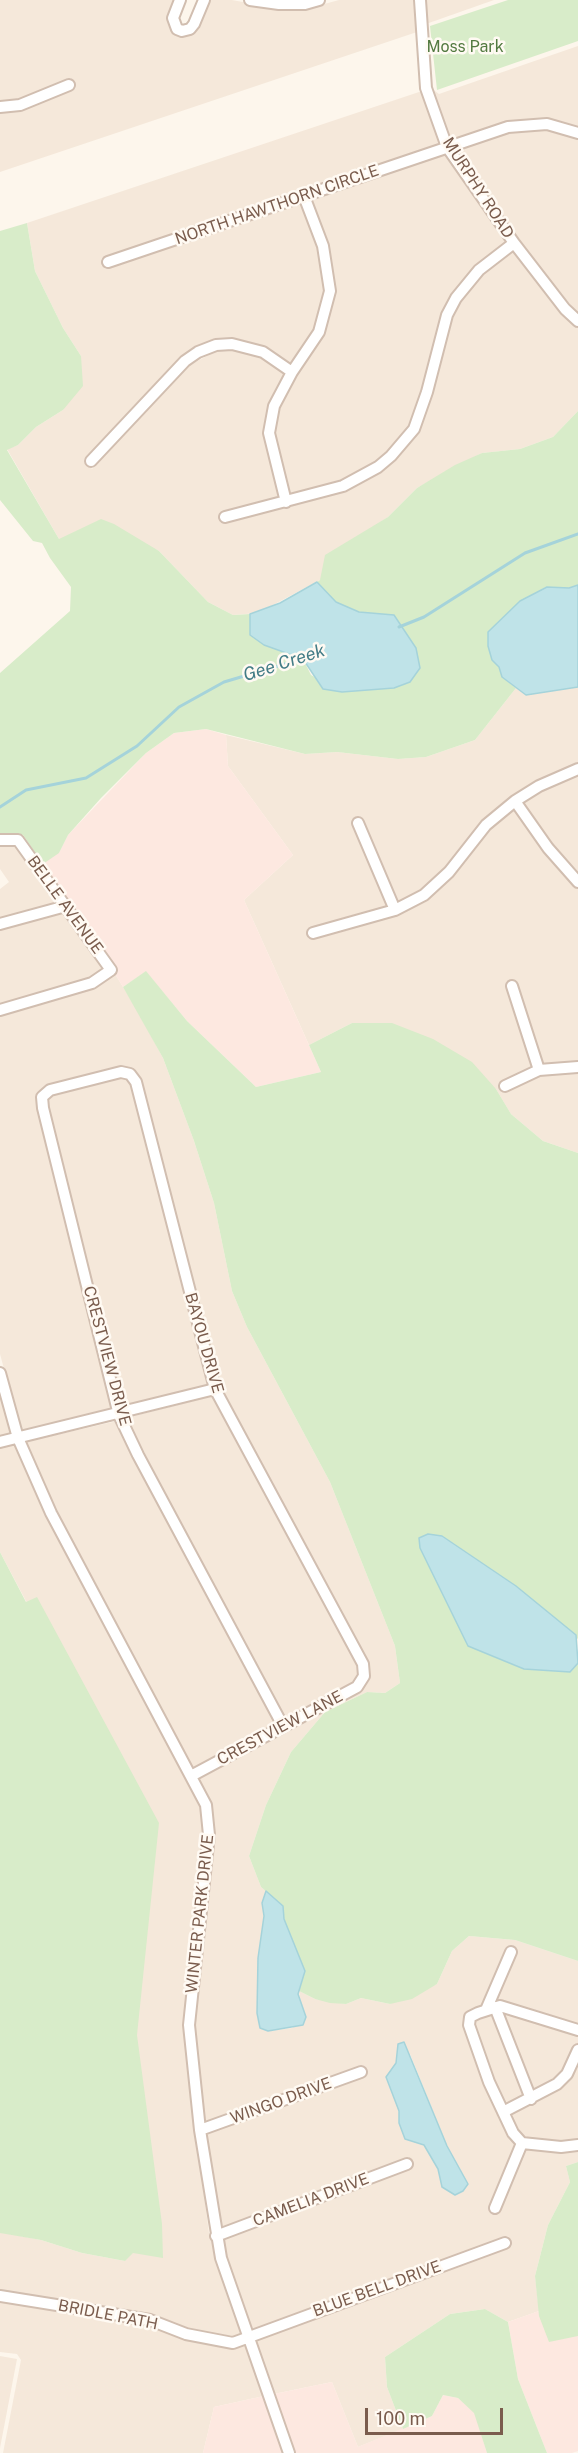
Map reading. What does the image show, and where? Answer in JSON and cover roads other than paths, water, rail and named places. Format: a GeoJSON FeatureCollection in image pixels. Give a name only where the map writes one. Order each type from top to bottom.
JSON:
{"type":"FeatureCollection","features":[{"type":"Feature","properties":{"kind":"street"},"geometry":{"type":"LineString","coordinates":[[180,0],[173,18],[177,29],[182,31],[190,29],[194,24],[204,0]]}},
{"type":"Feature","properties":{"kind":"street"},"geometry":{"type":"LineString","coordinates":[[250,0],[279,4],[305,4],[319,0]]}},
{"type":"Feature","properties":{"kind":"street","name":"MURPHY ROAD"},"geometry":{"type":"LineString","coordinates":[[420,0],[426,88],[447,147],[514,243],[565,309],[578,321]]}},
{"type":"Feature","properties":{"kind":"street"},"geometry":{"type":"LineString","coordinates":[[0,107],[20,105],[69,85]]}},
{"type":"Feature","properties":{"kind":"street","name":"NORTH HAWTHORN CIRCLE"},"geometry":{"type":"LineString","coordinates":[[108,262],[508,127],[547,124],[578,133]]}},
{"type":"Feature","properties":{"kind":"street"},"geometry":{"type":"LineString","coordinates":[[286,502],[269,433],[274,406],[292,372],[319,332],[330,291],[323,246],[304,196]]}},
{"type":"Feature","properties":{"kind":"street"},"geometry":{"type":"LineString","coordinates":[[225,517],[343,486],[378,467],[391,456],[414,429],[427,392],[447,315],[456,298],[479,270],[514,243]]}},
{"type":"Feature","properties":{"kind":"street"},"geometry":{"type":"LineString","coordinates":[[91,461],[185,361],[198,352],[216,345],[232,344],[263,352],[292,372]]}},
{"type":"Feature","properties":{"kind":"street"},"geometry":{"type":"LineString","coordinates":[[313,933],[395,910],[424,895],[449,872],[486,825],[515,801],[539,786],[578,769]]}},
{"type":"Feature","properties":{"kind":"street"},"geometry":{"type":"LineString","coordinates":[[515,801],[548,848],[578,882]]}},
{"type":"Feature","properties":{"kind":"street"},"geometry":{"type":"LineString","coordinates":[[358,823],[395,910]]}},
{"type":"Feature","properties":{"kind":"street","name":"BELLE AVENUE"},"geometry":{"type":"LineString","coordinates":[[0,840],[18,840],[111,970],[92,983],[0,1010]]}},
{"type":"Feature","properties":{"kind":"street"},"geometry":{"type":"LineString","coordinates":[[0,924],[66,906]]}},
{"type":"Feature","properties":{"kind":"street"},"geometry":{"type":"LineString","coordinates":[[512,986],[539,1070]]}},
{"type":"Feature","properties":{"kind":"street"},"geometry":{"type":"LineString","coordinates":[[505,1086],[539,1070],[578,1066]]}},
{"type":"Feature","properties":{"kind":"street","name":"BAYOU DRIVE"},"geometry":{"type":"LineString","coordinates":[[42,1097],[50,1090],[121,1072],[129,1074],[135,1082],[215,1389],[363,1664],[364,1676]]}},
{"type":"Feature","properties":{"kind":"street","name":"CRESTVIEW DRIVE"},"geometry":{"type":"LineString","coordinates":[[42,1097],[119,1415],[138,1455],[283,1726]]}},
{"type":"Feature","properties":{"kind":"street","name":"WINTER PARK DRIVE"},"geometry":{"type":"LineString","coordinates":[[0,1373],[18,1438],[51,1513],[206,1805],[209,1834],[189,2025],[200,2130],[216,2236],[289,2453]]}},
{"type":"Feature","properties":{"kind":"street"},"geometry":{"type":"LineString","coordinates":[[0,1442],[119,1415],[215,1389]]}},
{"type":"Feature","properties":{"kind":"street","name":"CRESTVIEW LANE"},"geometry":{"type":"LineString","coordinates":[[191,1776],[357,1687],[364,1676]]}},
{"type":"Feature","properties":{"kind":"street"},"geometry":{"type":"LineString","coordinates":[[511,1952],[491,2009],[531,2099]]}},
{"type":"Feature","properties":{"kind":"street"},"geometry":{"type":"LineString","coordinates":[[578,2030],[500,2006],[470,2018],[469,2025],[503,2112],[513,2133],[522,2143],[561,2147],[578,2145]]}},
{"type":"Feature","properties":{"kind":"street"},"geometry":{"type":"LineString","coordinates":[[503,2112],[557,2084],[567,2074],[578,2050]]}},
{"type":"Feature","properties":{"kind":"street","name":"WINGO DRIVE"},"geometry":{"type":"LineString","coordinates":[[200,2130],[361,2072]]}},
{"type":"Feature","properties":{"kind":"street"},"geometry":{"type":"LineString","coordinates":[[495,2208],[522,2143]]}},
{"type":"Feature","properties":{"kind":"street","name":"CAMELIA DRIVE"},"geometry":{"type":"LineString","coordinates":[[216,2236],[407,2164]]}},
{"type":"Feature","properties":{"kind":"street","name":"BLUE BELL DRIVE"},"geometry":{"type":"LineString","coordinates":[[249,2338],[260,2331],[506,2243]]}},
{"type":"Feature","properties":{"kind":"street","name":"BRIDLE PATH"},"geometry":{"type":"LineString","coordinates":[[0,2296],[150,2320],[186,2334],[233,2343],[249,2338]]}},
{"type":"Feature","properties":{"kind":"water"},"geometry":{"type":"Polygon","coordinates":[[[317,582],[336,602],[359,612],[394,615],[416,648],[420,668],[410,682],[394,688],[342,692],[323,689],[303,659],[264,645],[250,635],[250,614],[280,603],[317,582]]]}},
{"type":"Feature","properties":{"kind":"water"},"geometry":{"type":"Polygon","coordinates":[[[578,585],[578,687],[526,695],[502,677],[499,667],[492,660],[488,646],[488,632],[520,601],[547,587],[569,588],[578,585]]]}},
{"type":"Feature","properties":{"kind":"water"},"geometry":{"type":"Polygon","coordinates":[[[428,1534],[442,1536],[516,1586],[576,1635],[578,1663],[570,1672],[524,1669],[468,1646],[420,1548],[419,1538],[428,1534]]]}},
{"type":"Feature","properties":{"kind":"water"},"geometry":{"type":"Polygon","coordinates":[[[266,1891],[283,1906],[284,1919],[305,1971],[298,1994],[306,2017],[303,2025],[268,2031],[260,2028],[257,2013],[258,1958],[264,1916],[262,1903],[266,1891]]]}},
{"type":"Feature","properties":{"kind":"water"},"geometry":{"type":"Polygon","coordinates":[[[404,2042],[447,2146],[468,2184],[463,2191],[455,2195],[442,2187],[438,2169],[424,2145],[405,2139],[399,2123],[399,2111],[386,2077],[396,2063],[398,2044],[404,2042]]]}},
{"type":"Feature","properties":{"kind":"waterway","name":"Gee Creek"},"geometry":{"type":"LineString","coordinates":[[399,627],[424,617],[525,553],[578,534]]}},
{"type":"Feature","properties":{"kind":"waterway","name":"Gee Creek"},"geometry":{"type":"LineString","coordinates":[[0,807],[26,790],[86,778],[137,746],[179,707],[224,682],[305,658]]}},
{"type":"Feature","properties":{"kind":"park label","name":"Moss Park"},"geometry":{"type":"Point","coordinates":[465,47]}}]}
